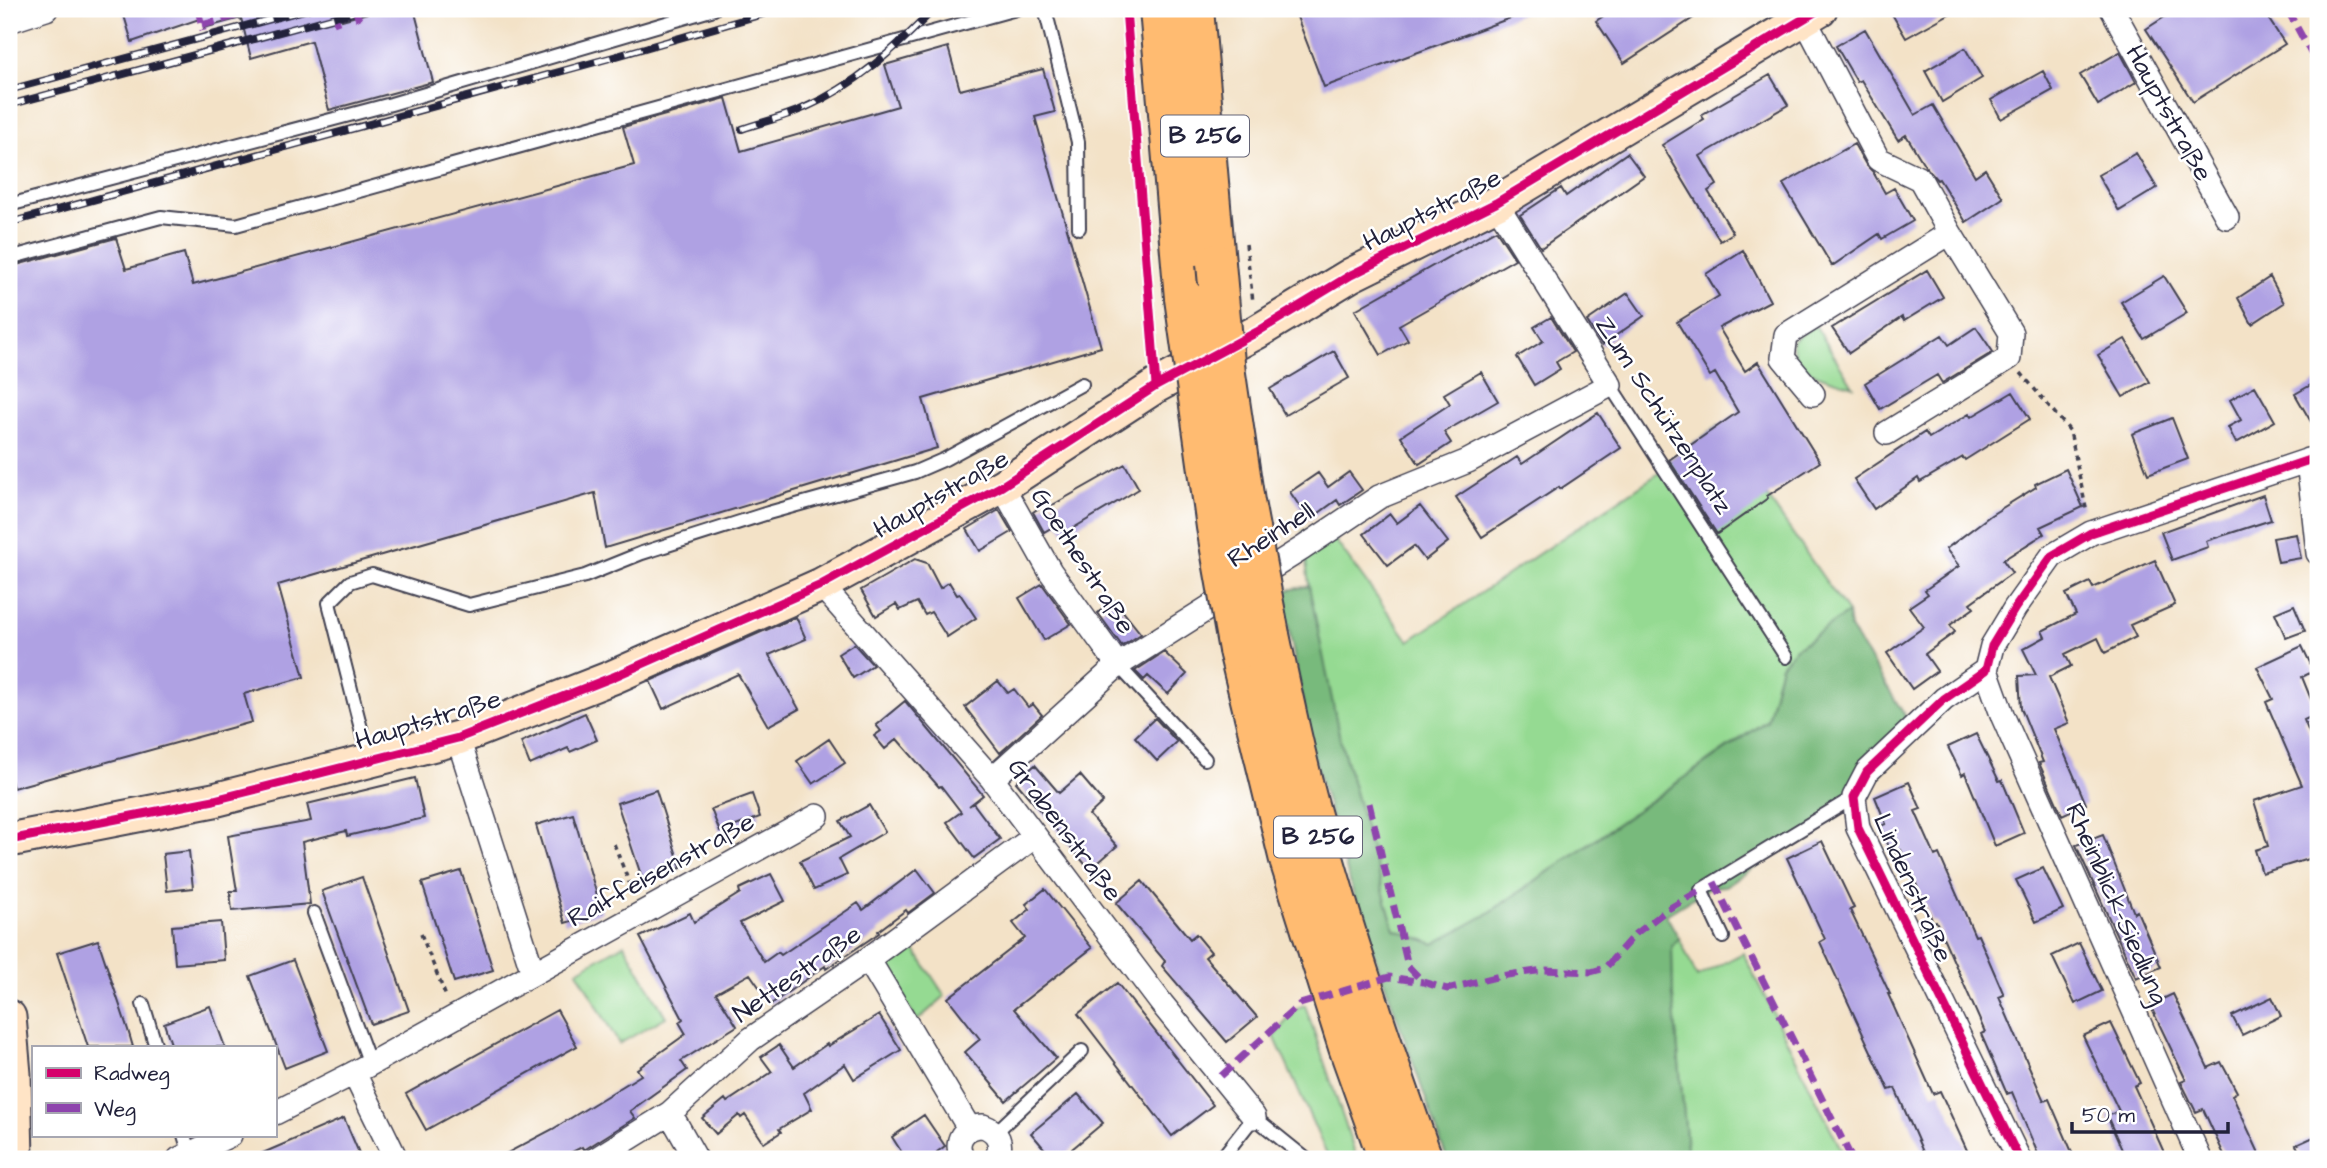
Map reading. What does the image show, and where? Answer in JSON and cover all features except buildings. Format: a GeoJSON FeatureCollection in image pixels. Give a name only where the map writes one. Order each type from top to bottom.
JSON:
{"type":"FeatureCollection","features":[{"type":"Feature","properties":{"kind":"highway","name":"B 256"},"geometry":{"type":"LineString","coordinates":[[1159,9],[1184,298],[1225,583],[1250,702],[1289,860],[1363,1041],[1423,1159]]}},
{"type":"Feature","properties":{"kind":"highway","name":"B 256"},"geometry":{"type":"LineString","coordinates":[[1194,9],[1226,374],[1245,502],[1270,635],[1388,1159]]}},
{"type":"Feature","properties":{"kind":"main road","name":"Hauptstraße"},"geometry":{"type":"LineString","coordinates":[[9,840],[214,800],[458,738],[613,677],[821,585],[1002,486],[1156,386],[1257,332],[1351,275],[1496,203],[1812,13]]}},
{"type":"Feature","properties":{"kind":"main road"},"geometry":{"type":"LineString","coordinates":[[9,1017],[14,1074],[16,1159]]}},
{"type":"Feature","properties":{"kind":"street"},"geometry":{"type":"LineString","coordinates":[[9,21],[46,9]]}},
{"type":"Feature","properties":{"kind":"street","name":"Hauptstraße"},"geometry":{"type":"LineString","coordinates":[[2112,9],[2227,217]]}},
{"type":"Feature","properties":{"kind":"street"},"geometry":{"type":"LineString","coordinates":[[1812,13],[1878,159],[1920,179],[2011,333],[2009,358],[1886,433]]}},
{"type":"Feature","properties":{"kind":"street","name":"Zum Schützenplatz"},"geometry":{"type":"LineString","coordinates":[[1496,203],[1610,385]]}},
{"type":"Feature","properties":{"kind":"street"},"geometry":{"type":"LineString","coordinates":[[1812,394],[1783,358],[1786,335],[1951,233]]}},
{"type":"Feature","properties":{"kind":"street","name":"Rheinhell"},"geometry":{"type":"LineString","coordinates":[[992,779],[1118,665],[1379,497],[1468,461],[1610,385]]}},
{"type":"Feature","properties":{"kind":"street"},"geometry":{"type":"LineString","coordinates":[[1986,670],[1992,646],[2052,556],[2091,533],[2313,458],[2318,554]]}},
{"type":"Feature","properties":{"kind":"street","name":"Goethestraße"},"geometry":{"type":"LineString","coordinates":[[1002,486],[1051,571],[1118,665]]}},
{"type":"Feature","properties":{"kind":"street","name":"Grabenstraße"},"geometry":{"type":"LineString","coordinates":[[821,585],[992,779],[1162,1004],[1254,1117]]}},
{"type":"Feature","properties":{"kind":"street","name":"Lindenstraße"},"geometry":{"type":"LineString","coordinates":[[1986,670],[1944,699],[1867,772],[1854,797],[1858,828],[2019,1159]]}},
{"type":"Feature","properties":{"kind":"street","name":"Rheinblick-Siedlung"},"geometry":{"type":"LineString","coordinates":[[1986,670],[2003,717],[2200,1159]]}},
{"type":"Feature","properties":{"kind":"street"},"geometry":{"type":"LineString","coordinates":[[458,738],[533,973]]}},
{"type":"Feature","properties":{"kind":"street","name":"Raiffeisenstraße"},"geometry":{"type":"LineString","coordinates":[[276,1112],[362,1069],[817,816]]}},
{"type":"Feature","properties":{"kind":"street","name":"Nettestraße"},"geometry":{"type":"LineString","coordinates":[[596,1159],[670,1113],[751,1039],[868,959],[1034,836]]}},
{"type":"Feature","properties":{"kind":"street"},"geometry":{"type":"LineString","coordinates":[[868,959],[969,1128]]}},
{"type":"Feature","properties":{"kind":"street"},"geometry":{"type":"LineString","coordinates":[[362,1069],[396,1159]]}},
{"type":"Feature","properties":{"kind":"street"},"geometry":{"type":"LineString","coordinates":[[670,1113],[696,1159]]}},
{"type":"Feature","properties":{"kind":"street"},"geometry":{"type":"LineString","coordinates":[[963,1159],[958,1147],[959,1140],[969,1128],[983,1126],[995,1133],[1000,1146],[996,1159]]}},
{"type":"Feature","properties":{"kind":"street"},"geometry":{"type":"LineString","coordinates":[[184,1150],[227,1136]]}},
{"type":"Feature","properties":{"kind":"lane"},"geometry":{"type":"LineString","coordinates":[[9,205],[391,104],[714,9]]}},
{"type":"Feature","properties":{"kind":"lane"},"geometry":{"type":"LineString","coordinates":[[9,258],[161,217],[236,225],[1016,9]]}},
{"type":"Feature","properties":{"kind":"lane"},"geometry":{"type":"LineString","coordinates":[[1045,9],[1078,142],[1079,228]]}},
{"type":"Feature","properties":{"kind":"lane"},"geometry":{"type":"LineString","coordinates":[[369,761],[329,603],[350,582],[372,575],[469,605],[585,576],[642,553],[768,513],[915,472],[1082,384]]}},
{"type":"Feature","properties":{"kind":"lane","name":"Zum Schützenplatz"},"geometry":{"type":"LineString","coordinates":[[1610,385],[1786,657]]}},
{"type":"Feature","properties":{"kind":"lane"},"geometry":{"type":"LineString","coordinates":[[1118,665],[1205,759]]}},
{"type":"Feature","properties":{"kind":"lane"},"geometry":{"type":"LineString","coordinates":[[1723,937],[1701,890],[1854,797]]}},
{"type":"Feature","properties":{"kind":"lane"},"geometry":{"type":"LineString","coordinates":[[314,912],[362,1069]]}},
{"type":"Feature","properties":{"kind":"lane"},"geometry":{"type":"LineString","coordinates":[[144,1004],[156,1046]]}},
{"type":"Feature","properties":{"kind":"lane"},"geometry":{"type":"LineString","coordinates":[[995,1133],[1082,1051]]}},
{"type":"Feature","properties":{"kind":"lane"},"geometry":{"type":"LineString","coordinates":[[1221,1159],[1254,1117],[1306,1159]]}},
{"type":"Feature","properties":{"kind":"path"},"geometry":{"type":"LineString","coordinates":[[2009,358],[2070,430],[2091,533]]}},
{"type":"Feature","properties":{"kind":"path"},"geometry":{"type":"LineString","coordinates":[[614,845],[642,913]]}},
{"type":"Feature","properties":{"kind":"path"},"geometry":{"type":"LineString","coordinates":[[421,934],[454,1017]]}},
{"type":"Feature","properties":{"kind":"green space"},"geometry":{"type":"Polygon","coordinates":[[[1815,325],[1853,386],[1813,373],[1805,368],[1794,353],[1792,341],[1815,325]]]}},
{"type":"Feature","properties":{"kind":"green space"},"geometry":{"type":"Polygon","coordinates":[[[1718,426],[1848,613],[1795,649],[1781,665],[1767,720],[1486,915],[1434,944],[1394,929],[1340,739],[1312,607],[1302,532],[1324,521],[1409,641],[1668,467],[1666,463],[1718,426]]]}},
{"type":"Feature","properties":{"kind":"green space"},"geometry":{"type":"Polygon","coordinates":[[[1309,586],[1340,739],[1394,929],[1434,944],[1486,915],[1767,721],[1781,665],[1795,649],[1848,613],[1850,628],[1917,735],[1845,812],[1725,886],[1711,887],[1666,915],[1679,938],[1672,946],[1673,997],[1688,1159],[1447,1159],[1354,896],[1311,747],[1282,591],[1309,586]]]}},
{"type":"Feature","properties":{"kind":"green space"},"geometry":{"type":"Polygon","coordinates":[[[1679,938],[1697,977],[1743,953],[1846,1159],[1688,1159],[1673,997],[1672,946],[1679,938]]]}},
{"type":"Feature","properties":{"kind":"green space"},"geometry":{"type":"Polygon","coordinates":[[[624,944],[666,1017],[619,1044],[577,971],[624,944]]]}},
{"type":"Feature","properties":{"kind":"green space"},"geometry":{"type":"Polygon","coordinates":[[[912,946],[945,996],[917,1021],[887,975],[889,963],[912,946]]]}},
{"type":"Feature","properties":{"kind":"green space"},"geometry":{"type":"Polygon","coordinates":[[[1305,1005],[1357,1159],[1329,1159],[1274,1036],[1297,1008],[1305,1005]]]}},
{"type":"Feature","properties":{"kind":"railway"},"geometry":{"type":"LineString","coordinates":[[9,90],[308,9]]}},
{"type":"Feature","properties":{"kind":"railway"},"geometry":{"type":"LineString","coordinates":[[9,105],[365,9]]}},
{"type":"Feature","properties":{"kind":"railway"},"geometry":{"type":"LineString","coordinates":[[9,223],[780,9]]}},
{"type":"Feature","properties":{"kind":"railway"},"geometry":{"type":"LineString","coordinates":[[742,129],[797,111],[840,89],[890,52],[934,9]]}},
{"type":"Feature","properties":{"kind":"marked path"},"geometry":{"type":"LineString","coordinates":[[198,9],[203,31]]}},
{"type":"Feature","properties":{"kind":"marked path"},"geometry":{"type":"LineString","coordinates":[[202,25],[261,9]]}},
{"type":"Feature","properties":{"kind":"marked path"},"geometry":{"type":"LineString","coordinates":[[355,9],[359,20]]}},
{"type":"Feature","properties":{"kind":"marked path"},"geometry":{"type":"LineString","coordinates":[[2287,9],[2318,66]]}},
{"type":"Feature","properties":{"kind":"marked path"},"geometry":{"type":"LineString","coordinates":[[336,20],[338,25]]}},
{"type":"Feature","properties":{"kind":"marked path"},"geometry":{"type":"LineString","coordinates":[[1369,803],[1408,966],[1423,982],[1447,989],[1500,976],[1544,970],[1591,972],[1605,968],[1635,934],[1668,909],[1701,890]]}},
{"type":"Feature","properties":{"kind":"marked path"},"geometry":{"type":"LineString","coordinates":[[1714,882],[1852,1159]]}},
{"type":"Feature","properties":{"kind":"marked path"},"geometry":{"type":"LineString","coordinates":[[1221,1076],[1300,1004],[1389,977],[1423,982]]}},
{"type":"Feature","properties":{"kind":"cycle path"},"geometry":{"type":"LineString","coordinates":[[1126,9],[1156,386]]}},
{"type":"Feature","properties":{"kind":"cycle path"},"geometry":{"type":"LineString","coordinates":[[9,840],[214,800],[458,738],[613,677],[821,585],[1002,486],[1156,386],[1257,332],[1351,275],[1496,203],[1820,9]]}},
{"type":"Feature","properties":{"kind":"cycle path"},"geometry":{"type":"LineString","coordinates":[[2019,1159],[1858,828],[1854,797],[1867,772],[1944,699],[1986,670],[1992,646],[2052,556],[2091,533],[2318,457]]}}]}
